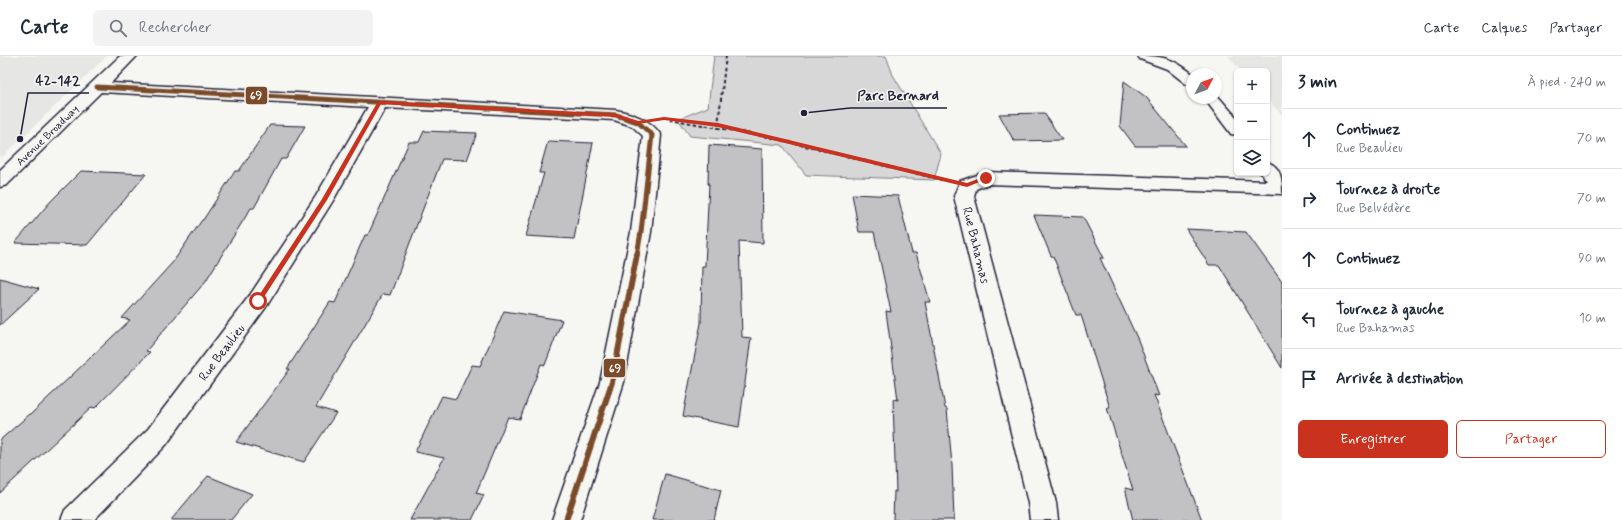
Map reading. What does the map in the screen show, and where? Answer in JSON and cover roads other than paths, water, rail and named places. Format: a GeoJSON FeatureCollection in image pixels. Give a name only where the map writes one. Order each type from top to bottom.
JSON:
{"type":"FeatureCollection","features":[{"type":"Feature","properties":{"kind":"street","name":"Avenue Broadway"},"geometry":{"type":"LineString","coordinates":[[0,181],[129,56]]}},
{"type":"Feature","properties":{"kind":"street"},"geometry":{"type":"LineString","coordinates":[[1146,56],[1173,66],[1186,76]]}},
{"type":"Feature","properties":{"kind":"street"},"geometry":{"type":"LineString","coordinates":[[97,87],[616,115],[638,122],[652,135],[641,232],[612,382],[566,520]]}},
{"type":"Feature","properties":{"kind":"street","name":"Rue Beaulieu"},"geometry":{"type":"LineString","coordinates":[[74,520],[157,437],[258,301],[324,200],[380,103]]}},
{"type":"Feature","properties":{"kind":"street"},"geometry":{"type":"LineString","coordinates":[[1217,104],[1234,126]]}},
{"type":"Feature","properties":{"kind":"street"},"geometry":{"type":"LineString","coordinates":[[1270,172],[1282,187]]}},
{"type":"Feature","properties":{"kind":"street","name":"Rue Bahamas"},"geometry":{"type":"LineString","coordinates":[[1044,520],[1042,503],[964,196],[967,185],[986,178],[1282,187]]}},
{"type":"Feature","properties":{"kind":"place","name":"Parc Bernard"},"geometry":{"type":"Point","coordinates":[804,113]}},
{"type":"Feature","properties":{"kind":"place","name":"42-142"},"geometry":{"type":"Point","coordinates":[20,139]}}]}
